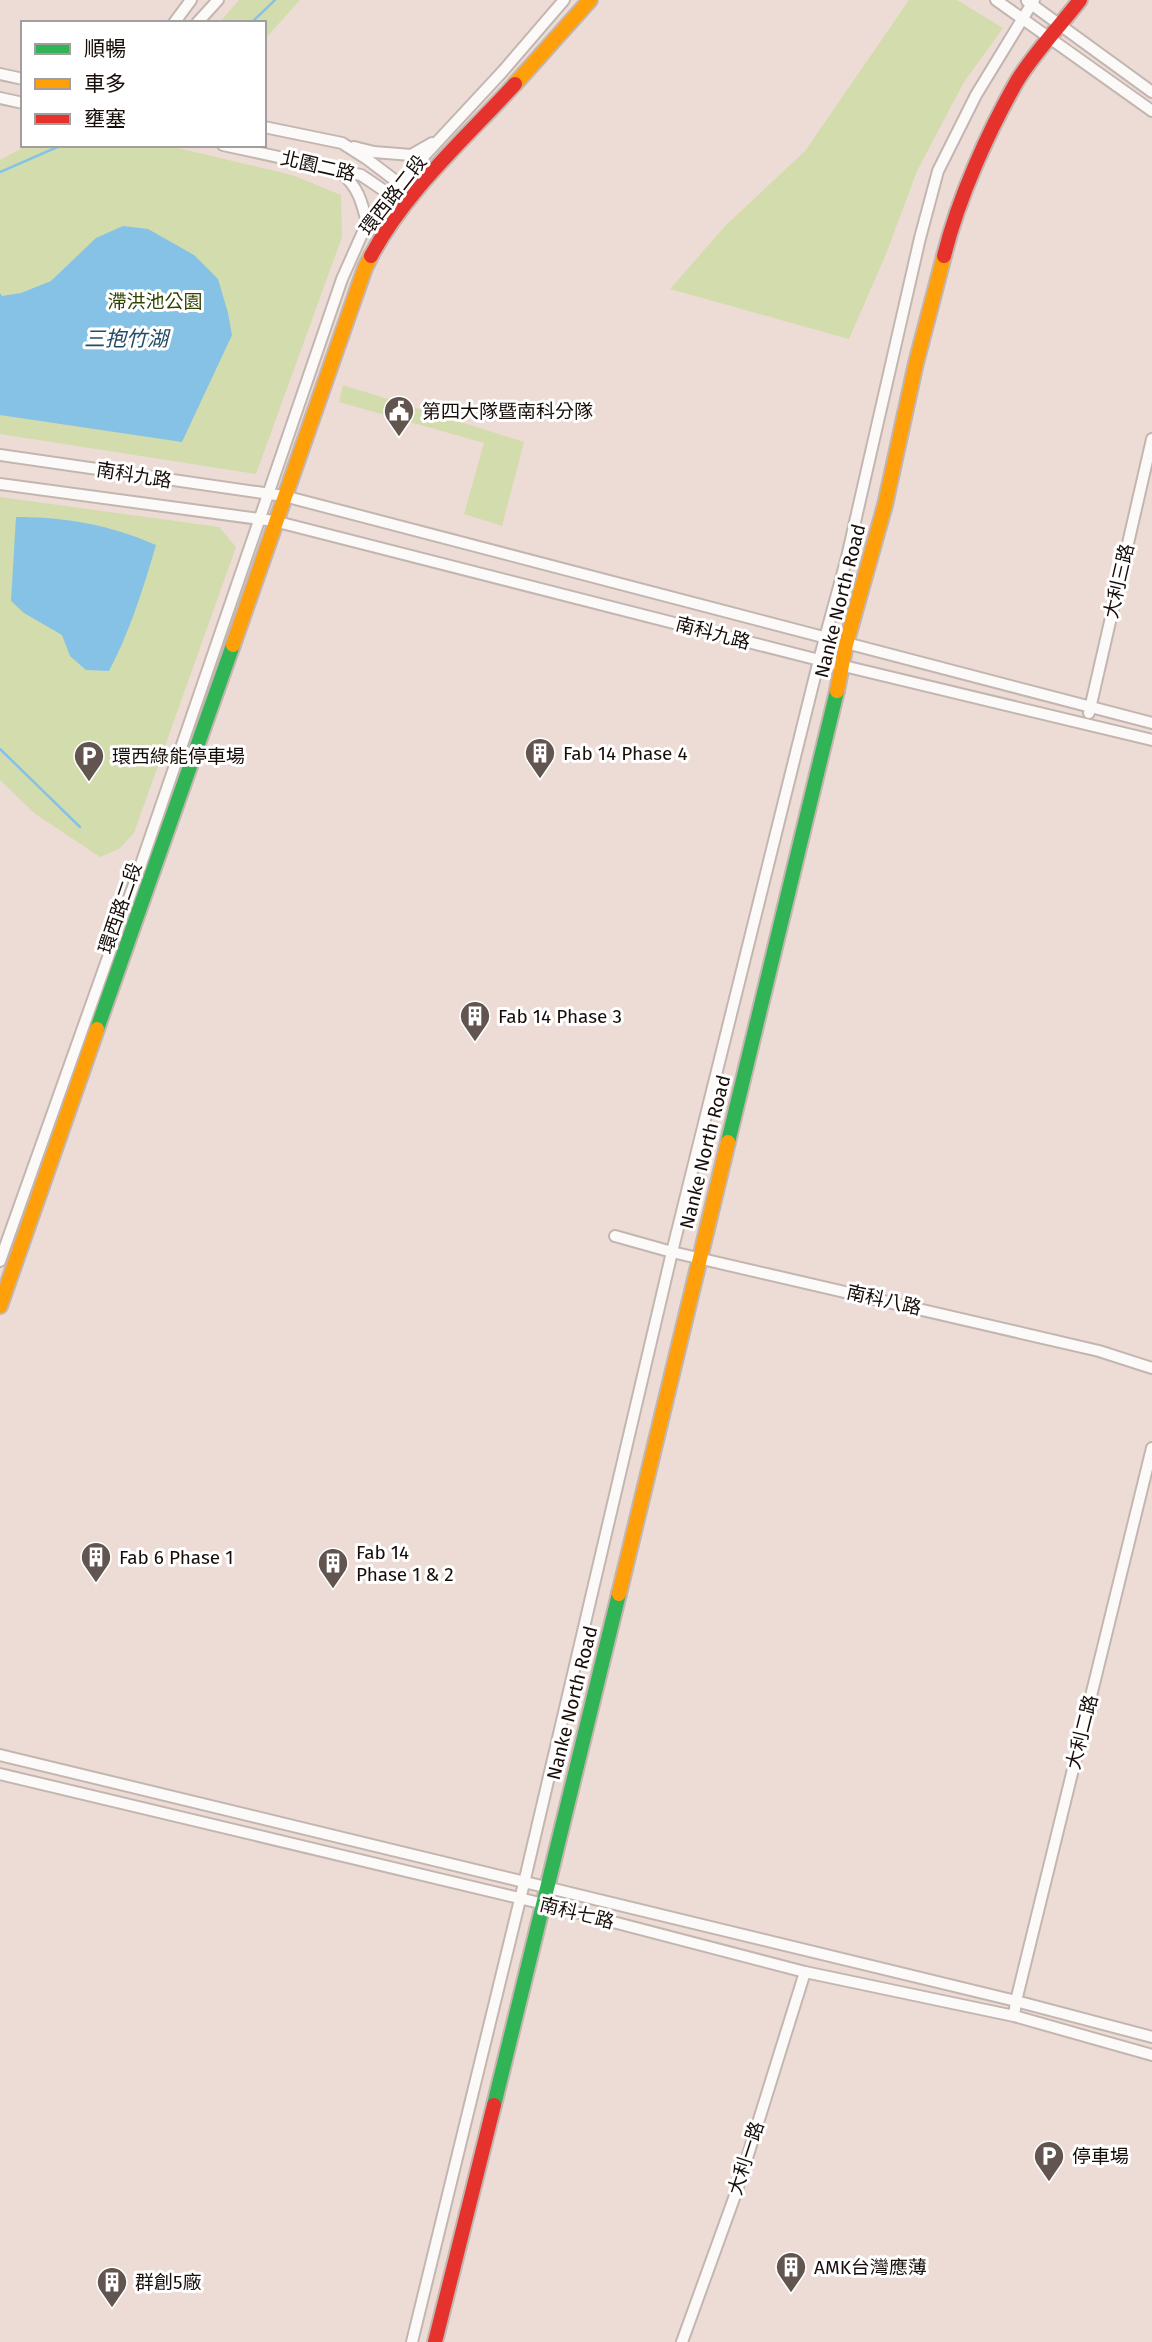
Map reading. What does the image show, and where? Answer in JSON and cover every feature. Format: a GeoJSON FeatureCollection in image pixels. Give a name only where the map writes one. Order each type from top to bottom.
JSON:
{"type":"FeatureCollection","features":[{"type":"Feature","properties":{"kind":"street"},"geometry":{"type":"LineString","coordinates":[[199,21],[218,0]]}},
{"type":"Feature","properties":{"kind":"street","name":"環西路二段"},"geometry":{"type":"LineString","coordinates":[[0,1261],[138,873],[342,279],[367,223],[399,183],[564,0]]}},
{"type":"Feature","properties":{"kind":"street","name":"環西路二段"},"geometry":{"type":"LineString","coordinates":[[0,1306],[274,521],[365,268],[378,239],[409,199],[590,0]]}},
{"type":"Feature","properties":{"kind":"street"},"geometry":{"type":"LineString","coordinates":[[996,0],[1152,111]]}},
{"type":"Feature","properties":{"kind":"street","name":"Nanke North Road"},"geometry":{"type":"LineString","coordinates":[[435,2342],[544,1904],[846,644],[885,505],[916,363],[950,231],[976,165],[1018,80],[1080,0]]}},
{"type":"Feature","properties":{"kind":"street"},"geometry":{"type":"LineString","coordinates":[[1030,1],[1152,92]]}},
{"type":"Feature","properties":{"kind":"street","name":"Nanke North Road"},"geometry":{"type":"LineString","coordinates":[[412,2342],[524,1883],[672,1252],[819,660],[848,557],[937,171],[976,95],[1030,1]]}},
{"type":"Feature","properties":{"kind":"street"},"geometry":{"type":"LineString","coordinates":[[170,21],[187,4]]}},
{"type":"Feature","properties":{"kind":"street"},"geometry":{"type":"LineString","coordinates":[[175,21],[187,4]]}},
{"type":"Feature","properties":{"kind":"street"},"geometry":{"type":"LineString","coordinates":[[0,73],[21,72]]}},
{"type":"Feature","properties":{"kind":"street"},"geometry":{"type":"LineString","coordinates":[[0,73],[21,78]]}},
{"type":"Feature","properties":{"kind":"street"},"geometry":{"type":"LineString","coordinates":[[0,99],[21,103]]}},
{"type":"Feature","properties":{"kind":"street","name":"北園二路"},"geometry":{"type":"LineString","coordinates":[[266,127],[342,143],[399,183],[409,199]]}},
{"type":"Feature","properties":{"kind":"street"},"geometry":{"type":"LineString","coordinates":[[342,143],[374,152],[411,155],[441,138]]}},
{"type":"Feature","properties":{"kind":"street","name":"北園二路"},"geometry":{"type":"LineString","coordinates":[[232,147],[361,175],[391,194],[409,199]]}},
{"type":"Feature","properties":{"kind":"street"},"geometry":{"type":"LineString","coordinates":[[335,169],[350,180],[357,191],[367,223]]}},
{"type":"Feature","properties":{"kind":"street","name":"大利三路"},"geometry":{"type":"LineString","coordinates":[[1086,724],[1152,439]]}},
{"type":"Feature","properties":{"kind":"street","name":"南科九路"},"geometry":{"type":"LineString","coordinates":[[0,455],[284,496],[1152,723]]}},
{"type":"Feature","properties":{"kind":"street","name":"南科九路"},"geometry":{"type":"LineString","coordinates":[[0,484],[274,521],[819,660],[1152,740]]}},
{"type":"Feature","properties":{"kind":"street","name":"南科八路"},"geometry":{"type":"LineString","coordinates":[[615,1236],[672,1252],[700,1256],[1099,1352],[1152,1368]]}},
{"type":"Feature","properties":{"kind":"street","name":"大利二路"},"geometry":{"type":"LineString","coordinates":[[1014,2016],[1152,1448]]}},
{"type":"Feature","properties":{"kind":"street","name":"南科七路"},"geometry":{"type":"LineString","coordinates":[[0,1755],[1016,2001],[1152,2037]]}},
{"type":"Feature","properties":{"kind":"street","name":"南科七路"},"geometry":{"type":"LineString","coordinates":[[0,1774],[544,1904],[805,1972],[1014,2016],[1152,2055]]}},
{"type":"Feature","properties":{"kind":"street","name":"大利一路"},"geometry":{"type":"LineString","coordinates":[[682,2342],[737,2190],[805,1972]]}},
{"type":"Feature","properties":{"kind":"green space"},"geometry":{"type":"Polygon","coordinates":[[[239,0],[300,0],[266,38],[266,21],[221,21],[239,0]]]}},
{"type":"Feature","properties":{"kind":"green space"},"geometry":{"type":"Polygon","coordinates":[[[909,0],[957,0],[1003,28],[964,82],[917,171],[886,254],[849,339],[670,289],[726,225],[805,151],[909,0]]]}},
{"type":"Feature","properties":{"kind":"green space","name":"滯洪池公園"},"geometry":{"type":"Polygon","coordinates":[[[24,147],[173,147],[292,175],[341,195],[342,237],[256,474],[0,434],[0,160],[24,147]]]}},
{"type":"Feature","properties":{"kind":"green space"},"geometry":{"type":"Polygon","coordinates":[[[343,385],[524,442],[502,526],[464,514],[484,443],[339,402],[343,385]]]}},
{"type":"Feature","properties":{"kind":"green space"},"geometry":{"type":"Polygon","coordinates":[[[0,497],[219,527],[236,547],[134,833],[119,849],[100,857],[34,813],[0,780],[0,497]]]}},
{"type":"Feature","properties":{"kind":"water","name":"三抱竹湖"},"geometry":{"type":"Polygon","coordinates":[[[123,226],[148,229],[194,255],[218,279],[228,313],[232,335],[182,442],[0,415],[0,293],[2,296],[21,293],[51,281],[96,238],[123,226]]]}},
{"type":"Feature","properties":{"kind":"water"},"geometry":{"type":"Polygon","coordinates":[[[16,517],[88,524],[122,532],[156,545],[130,625],[109,671],[86,670],[70,656],[62,635],[24,613],[11,601],[16,517]]]}},
{"type":"Feature","properties":{"kind":"waterway"},"geometry":{"type":"LineString","coordinates":[[253,21],[275,0]]}},
{"type":"Feature","properties":{"kind":"waterway"},"geometry":{"type":"LineString","coordinates":[[0,172],[57,147]]}},
{"type":"Feature","properties":{"kind":"waterway"},"geometry":{"type":"LineString","coordinates":[[0,749],[80,827]]}},
{"type":"Feature","properties":{"kind":"traffic: fast"},"geometry":{"type":"LineString","coordinates":[[97,1029],[233,645]]}},
{"type":"Feature","properties":{"kind":"traffic: fast"},"geometry":{"type":"LineString","coordinates":[[728,1142],[837,691]]}},
{"type":"Feature","properties":{"kind":"traffic: fast"},"geometry":{"type":"LineString","coordinates":[[494,2105],[619,1594]]}},
{"type":"Feature","properties":{"kind":"traffic: slow"},"geometry":{"type":"LineString","coordinates":[[515,84],[590,0]]}},
{"type":"Feature","properties":{"kind":"traffic: slow"},"geometry":{"type":"LineString","coordinates":[[233,645],[371,256]]}},
{"type":"Feature","properties":{"kind":"traffic: slow"},"geometry":{"type":"LineString","coordinates":[[837,691],[846,644],[885,505],[916,363],[944,256]]}},
{"type":"Feature","properties":{"kind":"traffic: slow"},"geometry":{"type":"LineString","coordinates":[[0,1306],[97,1029]]}},
{"type":"Feature","properties":{"kind":"traffic: slow"},"geometry":{"type":"LineString","coordinates":[[619,1594],[728,1142]]}},
{"type":"Feature","properties":{"kind":"traffic: jam"},"geometry":{"type":"LineString","coordinates":[[944,256],[966,189],[1006,101],[1031,60],[1080,0]]}},
{"type":"Feature","properties":{"kind":"traffic: jam"},"geometry":{"type":"LineString","coordinates":[[371,256],[385,232],[419,187],[515,84]]}},
{"type":"Feature","properties":{"kind":"traffic: jam"},"geometry":{"type":"LineString","coordinates":[[435,2342],[494,2105]]}},
{"type":"Feature","properties":{"kind":"place","name":"第四大隊暨南科分隊"},"geometry":{"type":"Point","coordinates":[399,438]}},
{"type":"Feature","properties":{"kind":"place","name":"Fab 14 Phase 4"},"geometry":{"type":"Point","coordinates":[540,780]}},
{"type":"Feature","properties":{"kind":"place","name":"環西綠能停車場"},"geometry":{"type":"Point","coordinates":[89,783]}},
{"type":"Feature","properties":{"kind":"place","name":"Fab 14 Phase 3"},"geometry":{"type":"Point","coordinates":[475,1043]}},
{"type":"Feature","properties":{"kind":"place","name":"Fab 6 Phase 1"},"geometry":{"type":"Point","coordinates":[96,1584]}},
{"type":"Feature","properties":{"kind":"place","name":"Fab 14 Phase 1 & 2"},"geometry":{"type":"Point","coordinates":[333,1590]}},
{"type":"Feature","properties":{"kind":"place","name":"停車場"},"geometry":{"type":"Point","coordinates":[1049,2183]}},
{"type":"Feature","properties":{"kind":"place","name":"AMK台灣應薄"},"geometry":{"type":"Point","coordinates":[791,2294]}},
{"type":"Feature","properties":{"kind":"place","name":"群創5廠"},"geometry":{"type":"Point","coordinates":[112,2309]}}]}
